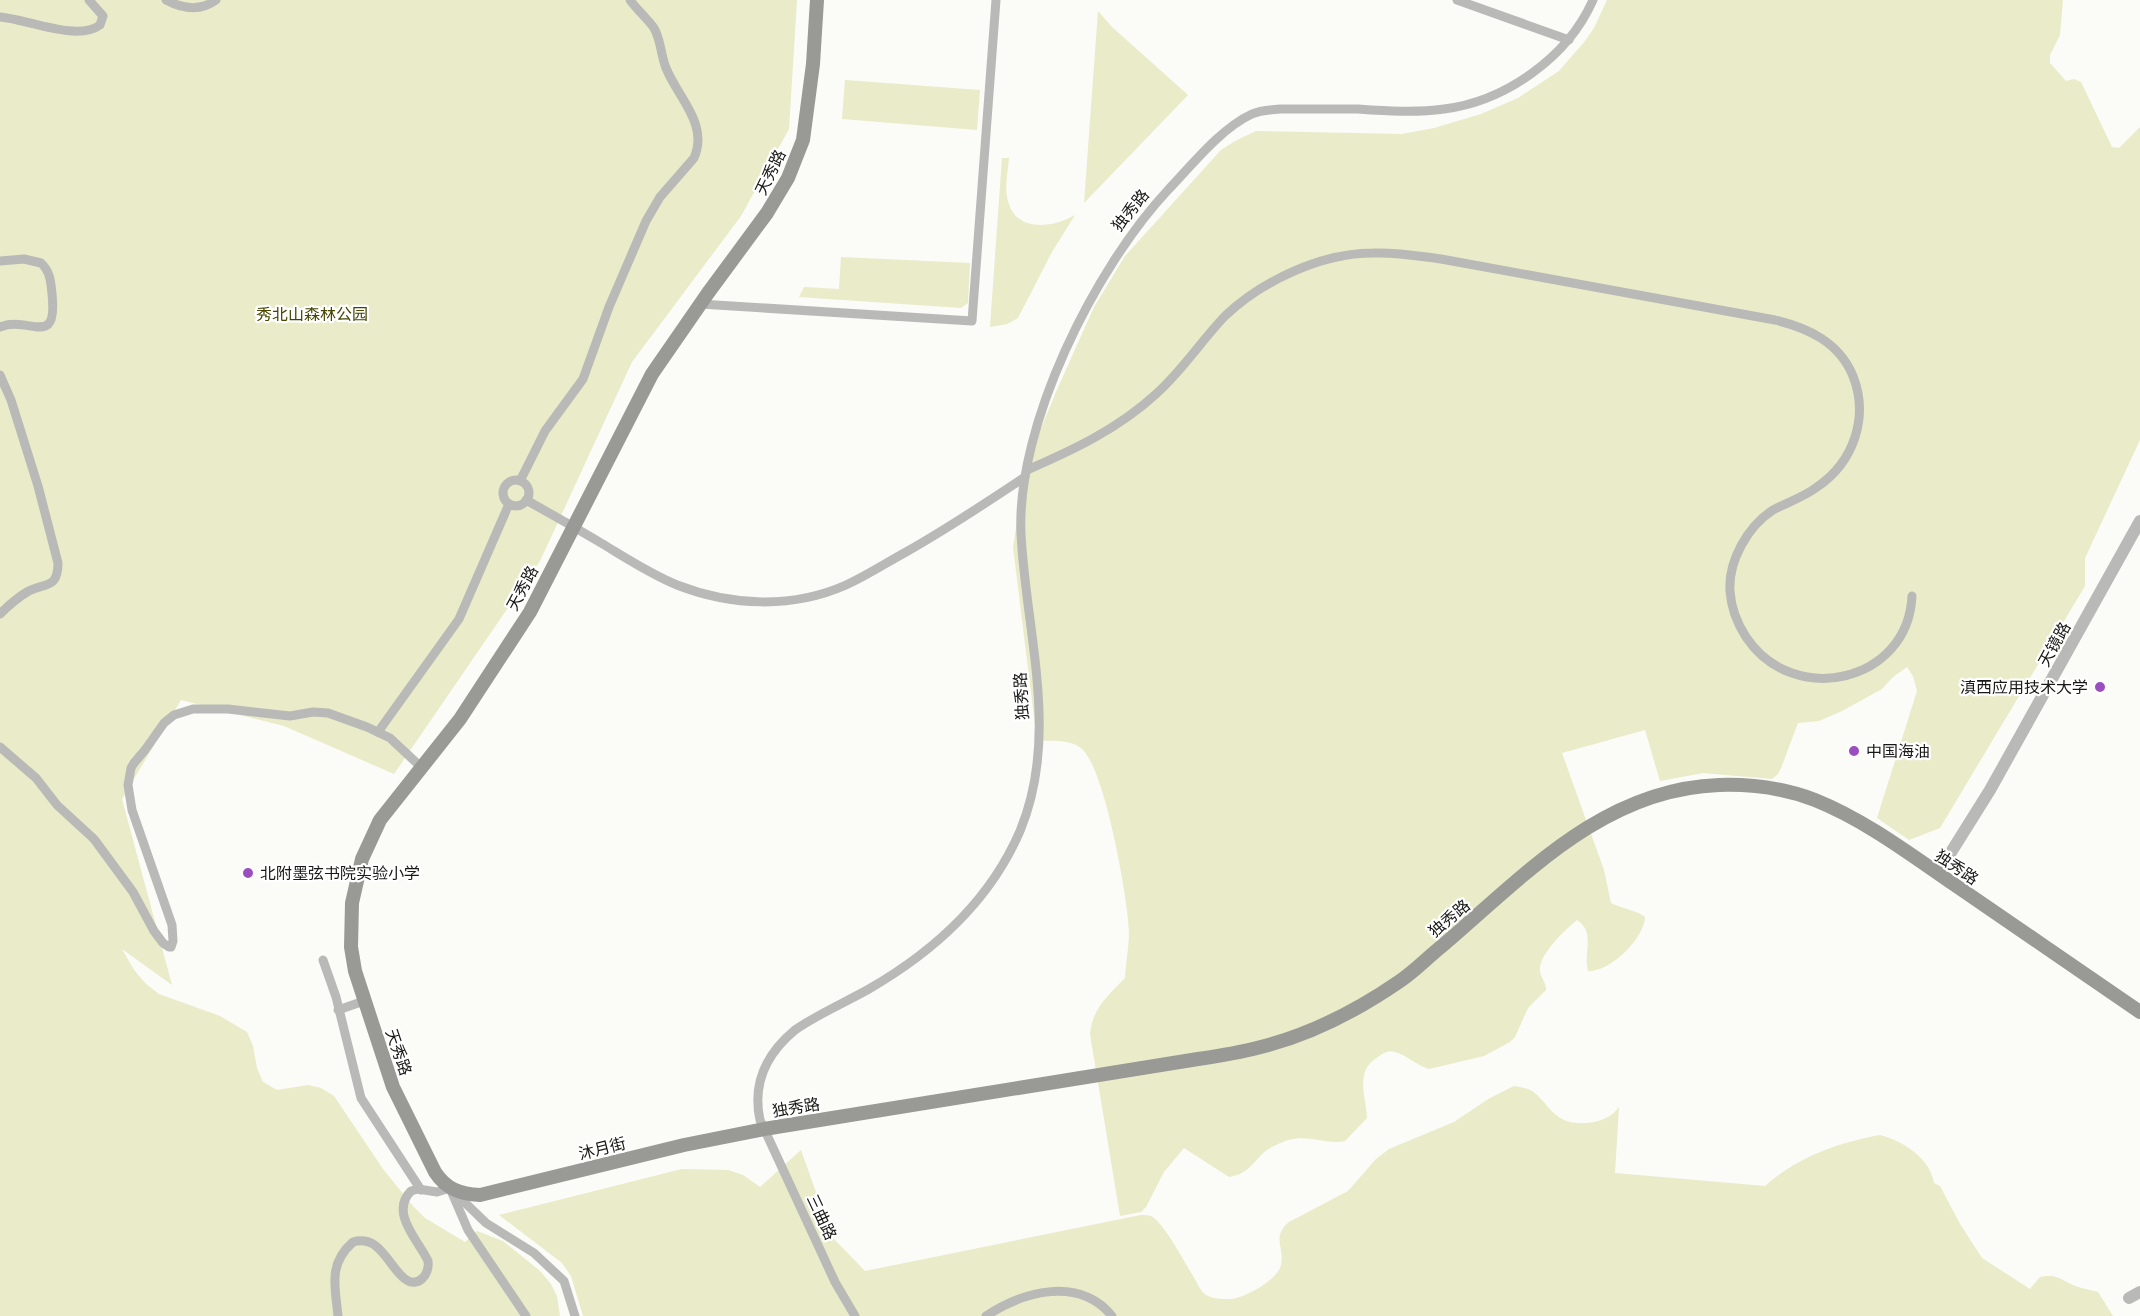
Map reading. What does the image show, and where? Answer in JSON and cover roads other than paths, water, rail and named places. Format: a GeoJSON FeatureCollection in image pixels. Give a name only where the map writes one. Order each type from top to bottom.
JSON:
{"type":"FeatureCollection","features":[{"type":"Feature","properties":{"kind":"main road","name":"天秀路"},"geometry":{"type":"LineString","coordinates":[[450,1188],[435,1172],[406,1117],[393,1087],[355,971],[351,947],[352,903],[362,859],[380,820],[460,719],[530,612],[652,374],[767,213],[788,178],[803,140],[813,64],[818,0]]}},
{"type":"Feature","properties":{"kind":"main road","name":"独秀路"},"geometry":{"type":"LineString","coordinates":[[764,1129],[1198,1059],[1258,1048],[1307,1031],[1361,1005],[1401,980],[1575,834],[1647,797],[1678,789],[1732,784],[1793,793],[1815,800],[1853,818],[2137,1009]]}},
{"type":"Feature","properties":{"kind":"main road","name":"沐月街"},"geometry":{"type":"LineString","coordinates":[[450,1188],[470,1195],[480,1195],[684,1145],[764,1129]]}},
{"type":"Feature","properties":{"kind":"street"},"geometry":{"type":"LineString","coordinates":[[0,17],[68,30],[90,30],[100,26],[103,16],[89,0]]}},
{"type":"Feature","properties":{"kind":"street"},"geometry":{"type":"LineString","coordinates":[[166,0],[179,6],[197,8],[208,6],[216,0]]}},
{"type":"Feature","properties":{"kind":"street"},"geometry":{"type":"LineString","coordinates":[[520,481],[545,431],[583,379],[609,307],[646,221],[660,197],[698,151],[693,114],[667,70],[655,30],[630,0]]}},
{"type":"Feature","properties":{"kind":"street"},"geometry":{"type":"LineString","coordinates":[[700,304],[972,321],[996,0]]}},
{"type":"Feature","properties":{"kind":"street"},"geometry":{"type":"LineString","coordinates":[[1457,0],[1569,40]]}},
{"type":"Feature","properties":{"kind":"street","name":"独秀路"},"geometry":{"type":"LineString","coordinates":[[764,1129],[758,1109],[758,1087],[764,1067],[781,1042],[802,1025],[891,975],[940,939],[967,913],[987,889],[1005,861],[1020,830],[1034,786],[1039,735],[1036,667],[1021,535],[1021,508],[1026,473],[1040,419],[1066,351],[1095,291],[1126,241],[1158,201],[1215,142],[1236,124],[1253,114],[1280,109],[1419,111],[1463,105],[1498,92],[1521,80],[1549,60],[1569,40],[1593,0]]}},
{"type":"Feature","properties":{"kind":"street"},"geometry":{"type":"LineString","coordinates":[[526,500],[645,569],[694,591],[733,600],[786,601],[822,594],[857,580],[940,532],[1026,473],[1097,437],[1143,406],[1171,380],[1224,317],[1272,281],[1307,267],[1356,254],[1390,253],[1441,259],[1775,320],[1802,328],[1822,338],[1836,350],[1854,378],[1860,407],[1856,435],[1845,458],[1829,478],[1810,492],[1771,512],[1749,535],[1735,559],[1730,576],[1730,594],[1735,615],[1749,642],[1772,664],[1800,677],[1829,680],[1861,670],[1877,662],[1889,651],[1906,625],[1912,596]]}},
{"type":"Feature","properties":{"kind":"street"},"geometry":{"type":"LineString","coordinates":[[0,261],[38,260],[50,276],[53,301],[52,318],[47,326],[40,328],[13,324],[0,327]]}},
{"type":"Feature","properties":{"kind":"street"},"geometry":{"type":"LineString","coordinates":[[0,614],[28,591],[51,584],[58,570],[58,555],[38,486],[1,380]]}},
{"type":"Feature","properties":{"kind":"street"},"geometry":{"type":"LineString","coordinates":[[510,481],[520,481],[527,488],[526,500],[520,505],[509,504],[504,498],[504,488],[510,481]]}},
{"type":"Feature","properties":{"kind":"street"},"geometry":{"type":"LineString","coordinates":[[378,732],[459,619],[509,504]]}},
{"type":"Feature","properties":{"kind":"street","name":"天镜路"},"geometry":{"type":"LineString","coordinates":[[1938,873],[1957,846],[2006,761],[2140,521]]}},
{"type":"Feature","properties":{"kind":"street"},"geometry":{"type":"LineString","coordinates":[[0,747],[36,778],[57,805],[94,838],[133,892],[154,932],[169,947],[173,941],[172,925],[132,810],[128,785],[131,768],[164,723],[174,715],[194,710],[228,709],[290,717],[320,712],[390,738],[421,766]]}},
{"type":"Feature","properties":{"kind":"street"},"geometry":{"type":"LineString","coordinates":[[323,960],[336,997],[360,1098],[421,1190]]}},
{"type":"Feature","properties":{"kind":"street"},"geometry":{"type":"LineString","coordinates":[[338,1010],[363,1000]]}},
{"type":"Feature","properties":{"kind":"street","name":"三曲路"},"geometry":{"type":"LineString","coordinates":[[764,1129],[838,1288],[855,1316]]}},
{"type":"Feature","properties":{"kind":"street"},"geometry":{"type":"LineString","coordinates":[[338,1316],[336,1267],[341,1255],[353,1242],[367,1241],[379,1248],[409,1281],[420,1281],[425,1277],[429,1261],[404,1219],[407,1195],[411,1191],[437,1192],[450,1188]]}},
{"type":"Feature","properties":{"kind":"street"},"geometry":{"type":"LineString","coordinates":[[450,1188],[468,1230],[526,1316]]}},
{"type":"Feature","properties":{"kind":"street"},"geometry":{"type":"LineString","coordinates":[[450,1188],[486,1224],[534,1253],[564,1281],[575,1316]]}},
{"type":"Feature","properties":{"kind":"street"},"geometry":{"type":"LineString","coordinates":[[986,1316],[1018,1299],[1061,1291],[1089,1296],[1112,1316]]}},
{"type":"Feature","properties":{"kind":"place","name":"滇西应用技术大学"},"geometry":{"type":"Point","coordinates":[2100,687]}},
{"type":"Feature","properties":{"kind":"place","name":"中国海油"},"geometry":{"type":"Point","coordinates":[1854,751]}},
{"type":"Feature","properties":{"kind":"place","name":"北附墨弦书院实验小学"},"geometry":{"type":"Point","coordinates":[248,873]}},
{"type":"Feature","properties":{"kind":"park label","name":"秀北山森林公园"},"geometry":{"type":"Point","coordinates":[312,314]}}]}
